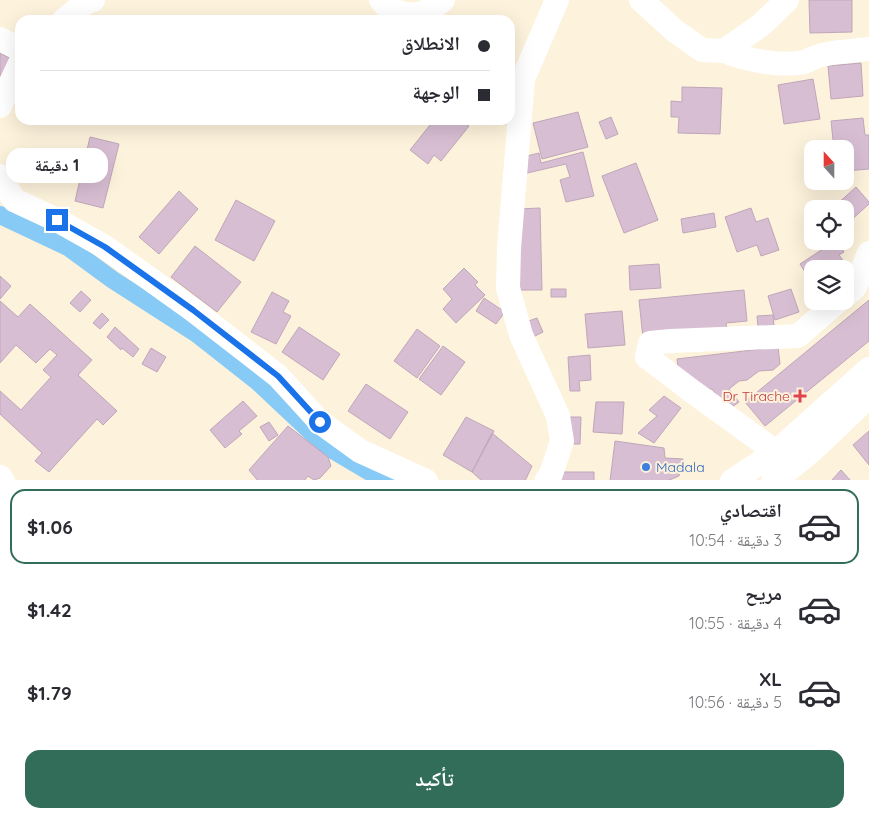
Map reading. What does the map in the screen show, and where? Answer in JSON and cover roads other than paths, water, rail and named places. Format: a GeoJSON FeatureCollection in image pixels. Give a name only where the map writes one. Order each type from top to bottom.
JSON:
{"type":"FeatureCollection","features":[{"type":"Feature","properties":{"kind":"street"},"geometry":{"type":"LineString","coordinates":[[380,0],[401,14],[424,13],[443,0]]}},
{"type":"Feature","properties":{"kind":"street"},"geometry":{"type":"LineString","coordinates":[[546,480],[551,474],[562,441],[558,416],[521,335],[508,288],[509,248],[523,79],[557,0]]}},
{"type":"Feature","properties":{"kind":"street"},"geometry":{"type":"LineString","coordinates":[[641,0],[675,31],[702,50],[724,51],[761,62],[804,62],[823,54],[869,49]]}},
{"type":"Feature","properties":{"kind":"street"},"geometry":{"type":"LineString","coordinates":[[724,51],[762,25],[787,0]]}},
{"type":"Feature","properties":{"kind":"street"},"geometry":{"type":"LineString","coordinates":[[70,15],[86,1]]}},
{"type":"Feature","properties":{"kind":"street"},"geometry":{"type":"LineString","coordinates":[[0,40],[15,47]]}},
{"type":"Feature","properties":{"kind":"street"},"geometry":{"type":"LineString","coordinates":[[0,106],[15,74]]}},
{"type":"Feature","properties":{"kind":"street"},"geometry":{"type":"LineString","coordinates":[[0,176],[14,200],[57,220],[105,247],[193,310],[278,376],[320,422],[352,446],[426,480]]}},
{"type":"Feature","properties":{"kind":"street"},"geometry":{"type":"LineString","coordinates":[[854,288],[869,253]]}},
{"type":"Feature","properties":{"kind":"street"},"geometry":{"type":"LineString","coordinates":[[776,452],[647,357],[650,343],[798,336],[828,310]]}},
{"type":"Feature","properties":{"kind":"street"},"geometry":{"type":"LineString","coordinates":[[732,480],[776,452],[869,369]]}},
{"type":"Feature","properties":{"kind":"street"},"geometry":{"type":"LineString","coordinates":[[773,480],[794,466],[819,445],[869,396]]}},
{"type":"Feature","properties":{"kind":"street"},"geometry":{"type":"LineString","coordinates":[[0,477],[3,480]]}},
{"type":"Feature","properties":{"kind":"waterway"},"geometry":{"type":"LineString","coordinates":[[0,215],[68,247],[113,280],[197,334],[258,382],[326,446],[375,475],[388,480]]}},
{"type":"Feature","properties":{"kind":"place","name":"Dr Tirache"},"geometry":{"type":"Point","coordinates":[800,396]}},
{"type":"Feature","properties":{"kind":"place","name":"Madala"},"geometry":{"type":"Point","coordinates":[646,467]}}]}
